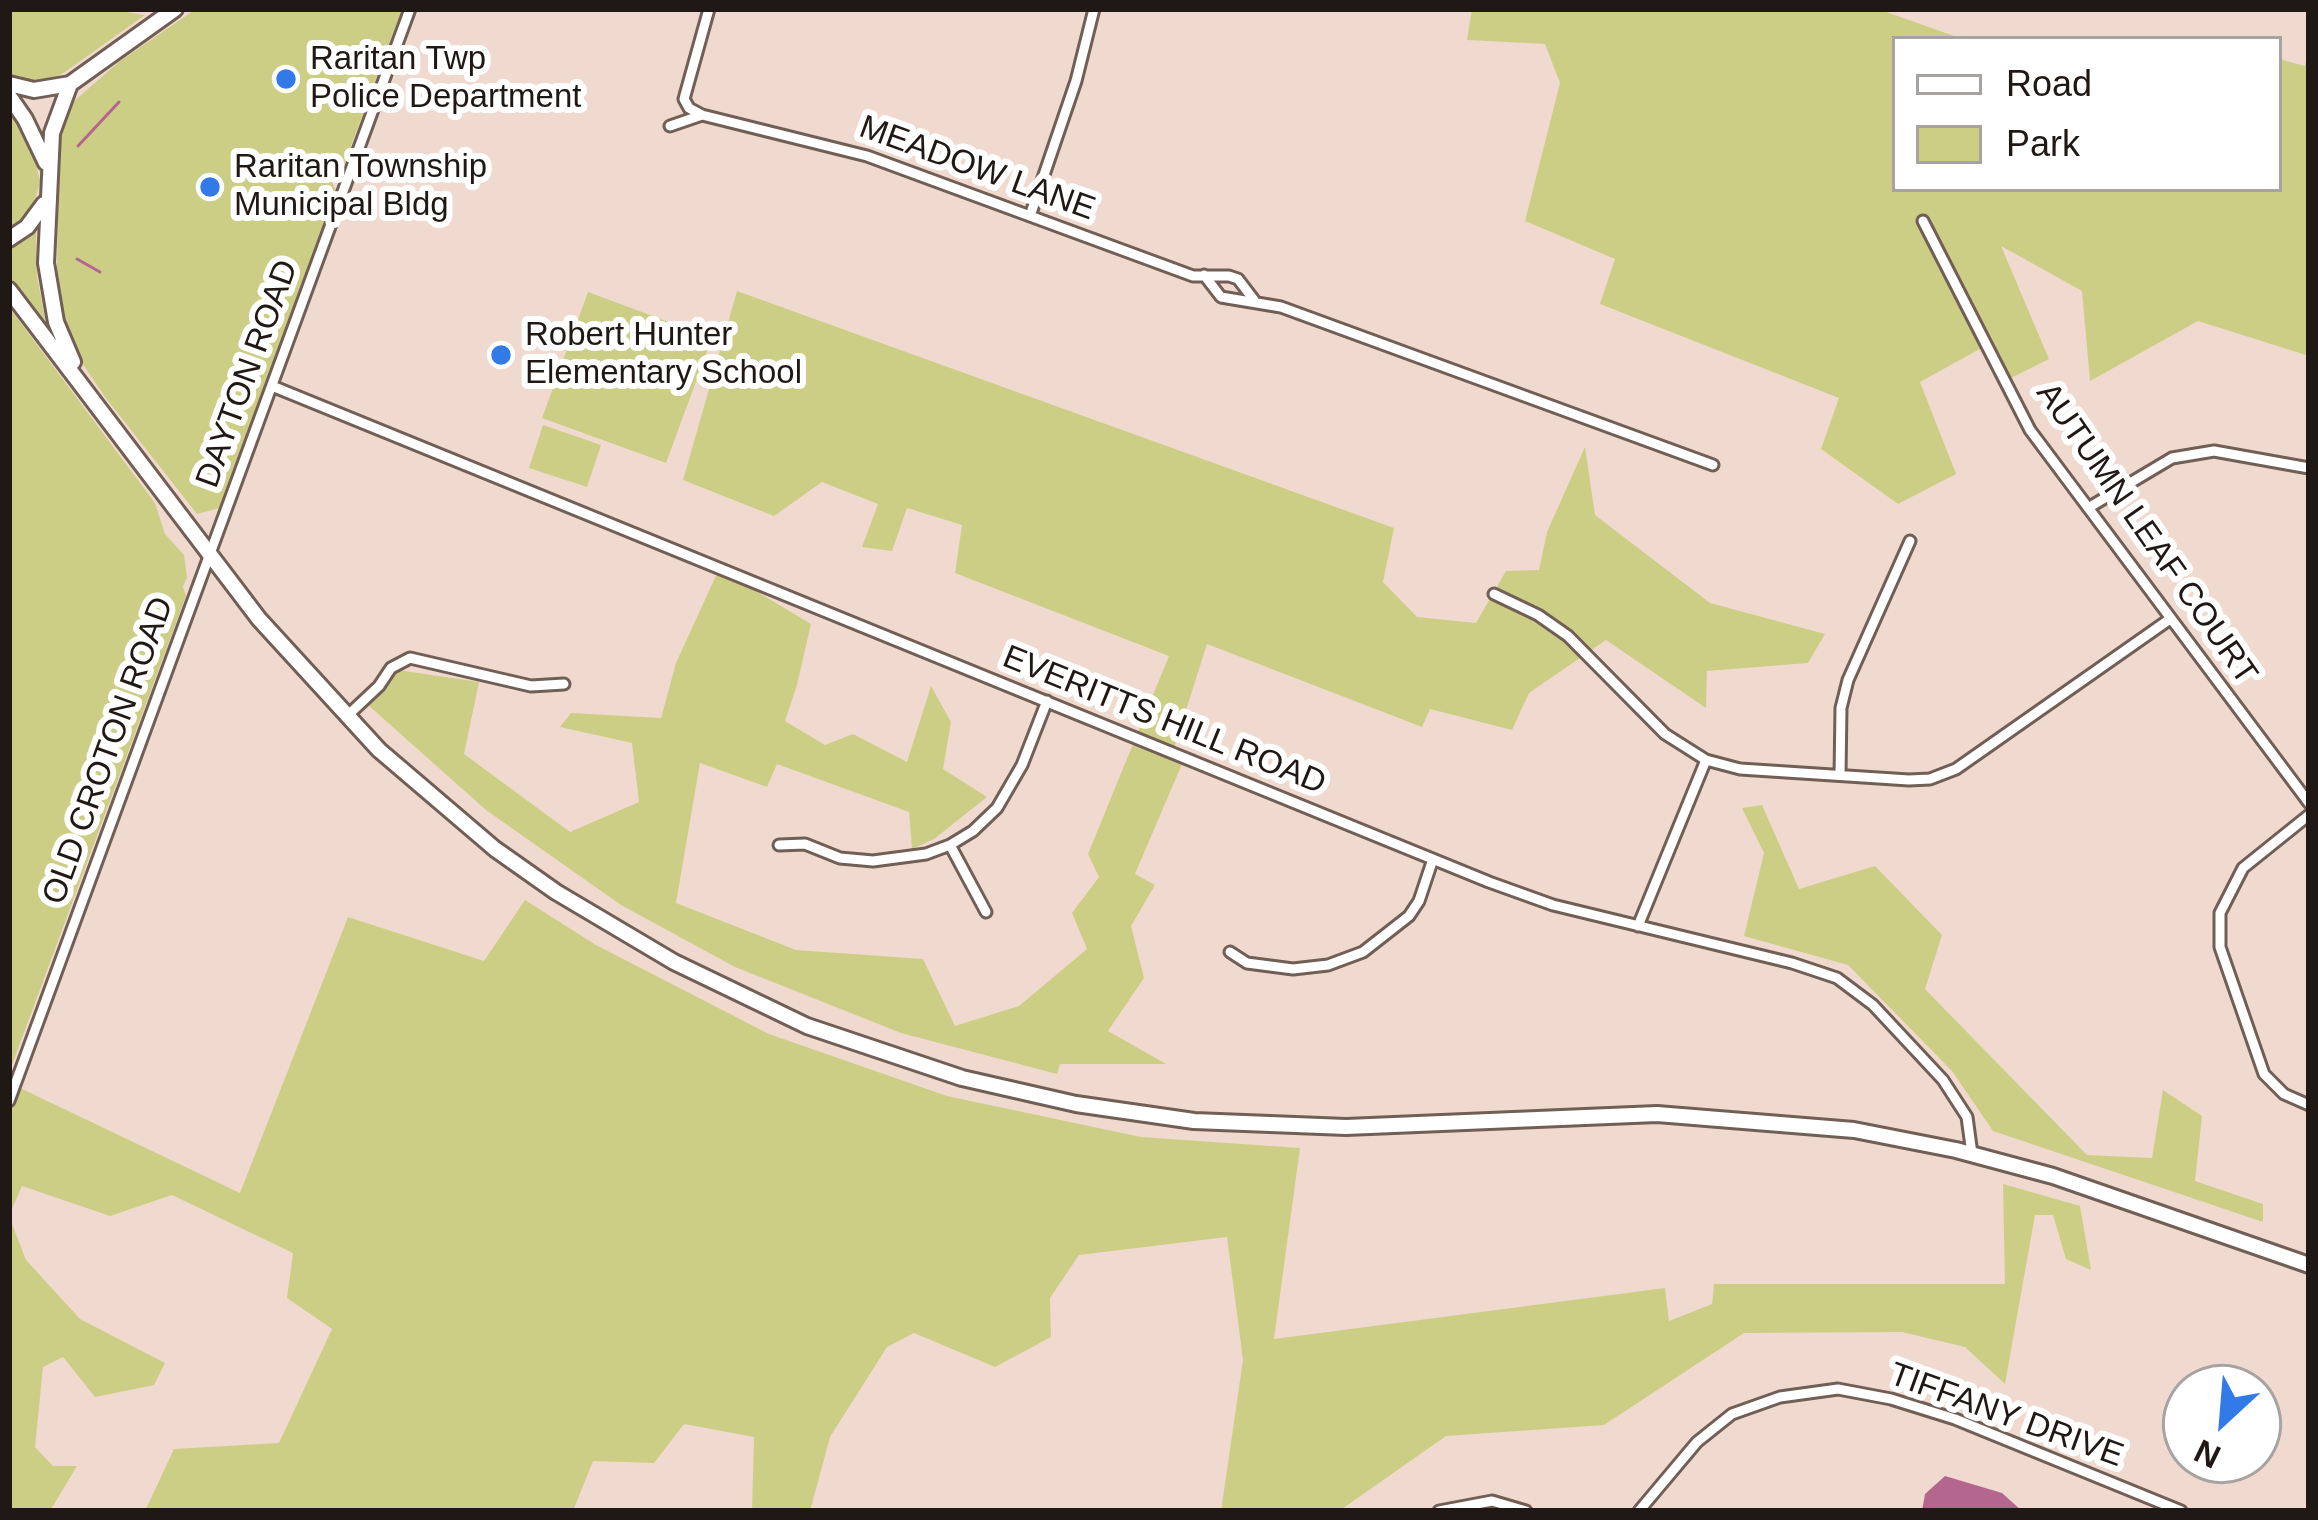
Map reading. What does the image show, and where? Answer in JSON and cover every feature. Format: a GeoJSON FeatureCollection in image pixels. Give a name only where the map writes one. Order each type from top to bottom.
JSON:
{"type":"FeatureCollection","features":[{"type":"Feature","properties":{"kind":"main road"},"geometry":{"type":"LineString","coordinates":[[9,84],[34,90],[70,84],[175,9]]}},
{"type":"Feature","properties":{"kind":"main road"},"geometry":{"type":"LineString","coordinates":[[70,84],[53,125],[46,263],[51,304],[85,389]]}},
{"type":"Feature","properties":{"kind":"main road"},"geometry":{"type":"LineString","coordinates":[[9,96],[26,119],[48,168]]}},
{"type":"Feature","properties":{"kind":"main road"},"geometry":{"type":"LineString","coordinates":[[9,239],[33,220],[46,200]]}},
{"type":"Feature","properties":{"kind":"main road"},"geometry":{"type":"LineString","coordinates":[[9,290],[278,642],[346,717],[495,849],[602,921],[775,1012],[949,1075],[1076,1104],[1194,1121],[1346,1126],[1690,1115],[1822,1126],[1972,1154],[2118,1197],[2309,1265]]}},
{"type":"Feature","properties":{"kind":"street","name":"DAYTON ROAD"},"geometry":{"type":"LineString","coordinates":[[210,555],[410,9]]}},
{"type":"Feature","properties":{"kind":"street"},"geometry":{"type":"LineString","coordinates":[[702,115],[684,100],[709,9]]}},
{"type":"Feature","properties":{"kind":"street"},"geometry":{"type":"LineString","coordinates":[[1030,216],[1076,81],[1094,9]]}},
{"type":"Feature","properties":{"kind":"street"},"geometry":{"type":"LineString","coordinates":[[670,126],[702,115]]}},
{"type":"Feature","properties":{"kind":"street","name":"MEADOW LANE"},"geometry":{"type":"LineString","coordinates":[[702,115],[867,156],[1193,276],[1238,279],[1254,300]]}},
{"type":"Feature","properties":{"kind":"street","name":"AUTUMN LEAF COURT"},"geometry":{"type":"LineString","coordinates":[[1923,221],[2030,430],[2309,803]]}},
{"type":"Feature","properties":{"kind":"street","name":"MEADOW LANE"},"geometry":{"type":"LineString","coordinates":[[1204,275],[1221,296],[1281,307],[1713,465]]}},
{"type":"Feature","properties":{"kind":"street","name":"EVERITTS HILL ROAD"},"geometry":{"type":"LineString","coordinates":[[272,386],[1552,905],[1815,969],[1856,990],[1919,1051],[1967,1117],[1972,1154]]}},
{"type":"Feature","properties":{"kind":"street"},"geometry":{"type":"LineString","coordinates":[[2088,508],[2172,458],[2213,451],[2309,468]]}},
{"type":"Feature","properties":{"kind":"street"},"geometry":{"type":"LineString","coordinates":[[1840,776],[1841,708],[1848,680],[1910,541]]}},
{"type":"Feature","properties":{"kind":"street","name":"OLD CROTON ROAD"},"geometry":{"type":"LineString","coordinates":[[9,1101],[210,555]]}},
{"type":"Feature","properties":{"kind":"street"},"geometry":{"type":"LineString","coordinates":[[1494,594],[1568,636],[1665,734],[1706,760],[1741,769],[1909,780],[1930,779],[1956,769],[2170,619]]}},
{"type":"Feature","properties":{"kind":"street"},"geometry":{"type":"LineString","coordinates":[[346,717],[391,668],[410,658],[531,686],[564,684]]}},
{"type":"Feature","properties":{"kind":"street"},"geometry":{"type":"LineString","coordinates":[[779,845],[805,844],[840,858],[874,861],[926,854],[950,844],[973,831],[997,808],[1022,765],[1047,701]]}},
{"type":"Feature","properties":{"kind":"street"},"geometry":{"type":"LineString","coordinates":[[1638,926],[1706,760]]}},
{"type":"Feature","properties":{"kind":"street"},"geometry":{"type":"LineString","coordinates":[[2309,815],[2243,868],[2220,913],[2220,947],[2264,1074],[2284,1094],[2309,1105]]}},
{"type":"Feature","properties":{"kind":"street"},"geometry":{"type":"LineString","coordinates":[[950,844],[986,912]]}},
{"type":"Feature","properties":{"kind":"street"},"geometry":{"type":"LineString","coordinates":[[1230,952],[1247,963],[1293,969],[1352,957],[1408,916],[1433,859]]}},
{"type":"Feature","properties":{"kind":"street","name":"TIFFANY DRIVE"},"geometry":{"type":"LineString","coordinates":[[1639,1511],[1697,1442],[1732,1414],[1780,1396],[1838,1389],[1955,1419],[2181,1511]]}},
{"type":"Feature","properties":{"kind":"street"},"geometry":{"type":"LineString","coordinates":[[1439,1511],[1492,1502],[1526,1511]]}},
{"type":"Feature","properties":{"kind":"green space"},"geometry":{"type":"Polygon","coordinates":[[[9,9],[107,9],[145,15],[65,72],[52,79],[27,81],[9,77],[9,9]]]}},
{"type":"Feature","properties":{"kind":"green space"},"geometry":{"type":"Polygon","coordinates":[[[196,9],[402,9],[342,170],[335,172],[336,191],[220,508],[197,514],[74,351],[58,299],[57,271],[59,145],[65,109],[120,61],[196,9]]]}},
{"type":"Feature","properties":{"kind":"green space"},"geometry":{"type":"Polygon","coordinates":[[[1472,9],[1878,9],[1954,36],[1892,36],[1892,192],[2282,192],[2282,60],[2305,66],[2309,46],[2309,356],[2198,321],[2090,381],[2082,291],[2001,246],[2049,359],[2007,380],[1987,345],[1920,382],[1956,474],[1898,504],[1821,449],[1839,398],[1600,304],[1615,259],[1525,221],[1560,83],[1545,44],[1467,40],[1472,9]]]}},
{"type":"Feature","properties":{"kind":"green space"},"geometry":{"type":"Polygon","coordinates":[[[9,109],[35,158],[40,182],[32,211],[9,232],[9,109]]]}},
{"type":"Feature","properties":{"kind":"green space"},"geometry":{"type":"Polygon","coordinates":[[[36,229],[37,277],[48,333],[9,280],[9,246],[36,229]]]}},
{"type":"Feature","properties":{"kind":"green space"},"geometry":{"type":"Polygon","coordinates":[[[737,291],[1394,528],[1383,582],[1417,617],[1476,623],[1506,571],[1539,570],[1547,532],[1585,447],[1595,515],[1710,603],[1825,634],[1808,663],[1707,671],[1706,708],[1606,640],[1529,693],[1512,730],[1430,709],[1422,727],[1207,644],[1173,751],[1185,757],[1135,874],[1155,885],[1131,926],[1144,978],[1108,1031],[1166,1064],[1060,1064],[1057,1074],[901,1033],[735,967],[621,905],[486,810],[368,705],[391,669],[479,682],[464,754],[570,832],[639,802],[632,743],[560,727],[571,713],[661,718],[676,663],[719,569],[811,624],[785,721],[825,745],[853,734],[907,762],[931,686],[951,722],[943,769],[987,797],[934,839],[912,849],[909,812],[777,764],[767,787],[700,763],[676,903],[796,950],[923,959],[955,1026],[1019,1006],[1087,949],[1072,913],[1099,877],[1088,854],[1169,656],[955,573],[962,525],[907,508],[892,551],[862,547],[878,504],[822,482],[774,516],[683,480],[737,291]]]}},
{"type":"Feature","properties":{"kind":"green space"},"geometry":{"type":"Polygon","coordinates":[[[588,292],[712,338],[666,463],[542,418],[588,292]]]}},
{"type":"Feature","properties":{"kind":"green space"},"geometry":{"type":"Polygon","coordinates":[[[9,307],[155,503],[165,534],[184,555],[187,577],[186,596],[9,1073],[9,307]]]}},
{"type":"Feature","properties":{"kind":"green space"},"geometry":{"type":"Polygon","coordinates":[[[543,425],[601,445],[587,487],[529,468],[543,425]]]}},
{"type":"Feature","properties":{"kind":"green space"},"geometry":{"type":"Polygon","coordinates":[[[1762,805],[1799,889],[1875,866],[1942,935],[1925,989],[2087,1155],[2152,1158],[2163,1090],[2202,1116],[2195,1181],[2263,1204],[2263,1222],[1993,1131],[1952,1071],[1848,965],[1744,936],[1764,853],[1742,808],[1762,805]]]}},
{"type":"Feature","properties":{"kind":"green space"},"geometry":{"type":"Polygon","coordinates":[[[525,900],[596,945],[769,1034],[947,1096],[1141,1137],[1300,1148],[1274,1339],[1665,1288],[1669,1321],[1712,1304],[1714,1284],[2005,1284],[2003,1184],[2080,1206],[2091,1270],[2066,1259],[2053,1215],[2035,1215],[2005,1384],[1965,1347],[1902,1332],[1744,1333],[1604,1425],[1446,1436],[1339,1511],[1221,1511],[1243,1360],[1227,1237],[1079,1255],[1050,1298],[1051,1337],[995,1367],[914,1333],[887,1347],[830,1437],[810,1511],[752,1511],[754,1437],[684,1424],[654,1463],[593,1461],[573,1511],[145,1511],[174,1449],[279,1443],[332,1329],[287,1298],[293,1253],[172,1195],[110,1216],[22,1186],[9,1216],[9,1113],[18,1087],[240,1193],[348,917],[484,961],[525,900]]]}},
{"type":"Feature","properties":{"kind":"green space"},"geometry":{"type":"Polygon","coordinates":[[[9,1216],[26,1260],[80,1319],[165,1363],[154,1385],[95,1397],[63,1357],[43,1367],[35,1447],[53,1466],[77,1466],[50,1511],[9,1511],[9,1216]]]}},
{"type":"Feature","properties":{"kind":"shaded area"},"geometry":{"type":"Polygon","coordinates":[[[1945,1476],[2002,1493],[2022,1511],[1922,1511],[1925,1494],[1945,1476]]]}},
{"type":"Feature","properties":{"kind":"waterway"},"geometry":{"type":"LineString","coordinates":[[78,146],[119,102]]}},
{"type":"Feature","properties":{"kind":"waterway"},"geometry":{"type":"LineString","coordinates":[[77,259],[100,272]]}},
{"type":"Feature","properties":{"kind":"place","name":"Raritan Twp Police Department"},"geometry":{"type":"Point","coordinates":[286,79]}},
{"type":"Feature","properties":{"kind":"place","name":"Raritan Township Municipal Bldg"},"geometry":{"type":"Point","coordinates":[210,187]}},
{"type":"Feature","properties":{"kind":"place","name":"Robert Hunter Elementary School"},"geometry":{"type":"Point","coordinates":[501,355]}}]}
